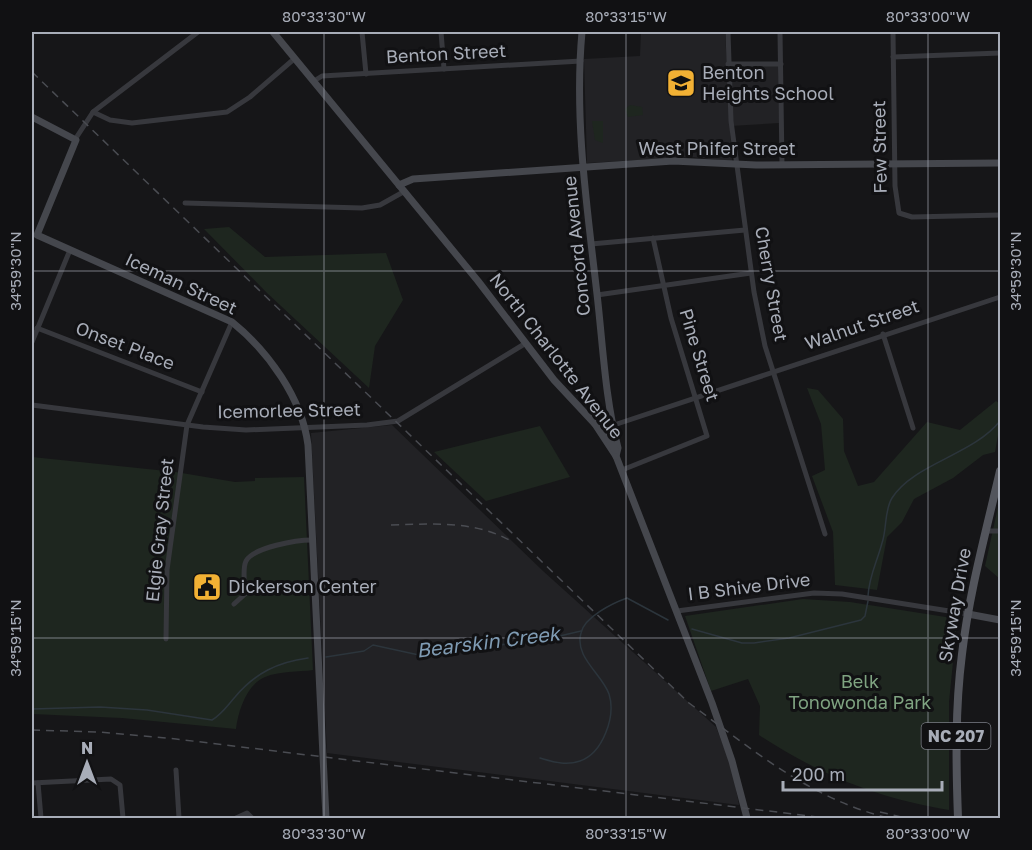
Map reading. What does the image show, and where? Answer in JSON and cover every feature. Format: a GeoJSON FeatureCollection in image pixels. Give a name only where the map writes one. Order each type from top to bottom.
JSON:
{"type":"FeatureCollection","features":[{"type":"Feature","properties":{"kind":"main road","name":"North Charlotte Avenue"},"geometry":{"type":"LineString","coordinates":[[273,32],[402,188],[564,392],[602,433]]}},
{"type":"Feature","properties":{"kind":"main road","name":"Concord Avenue"},"geometry":{"type":"LineString","coordinates":[[582,32],[583,168],[612,426],[618,448],[616,456]]}},
{"type":"Feature","properties":{"kind":"main road"},"geometry":{"type":"LineString","coordinates":[[32,117],[76,138],[34,234]]}},
{"type":"Feature","properties":{"kind":"main road","name":"West Phifer Street"},"geometry":{"type":"LineString","coordinates":[[402,188],[413,179],[673,161],[736,165],[1000,163]]}},
{"type":"Feature","properties":{"kind":"main road","name":"Iceman Street"},"geometry":{"type":"LineString","coordinates":[[34,234],[232,321],[253,341],[294,396],[301,410],[305,428],[312,540],[326,819]]}},
{"type":"Feature","properties":{"kind":"main road"},"geometry":{"type":"LineString","coordinates":[[602,433],[615,447],[616,456]]}},
{"type":"Feature","properties":{"kind":"main road","name":"North Charlotte Avenue"},"geometry":{"type":"LineString","coordinates":[[616,456],[732,760],[747,819]]}},
{"type":"Feature","properties":{"kind":"main road","name":"Skyway Drive"},"geometry":{"type":"LineString","coordinates":[[958,814],[956,721],[968,614],[1000,471]]}},
{"type":"Feature","properties":{"kind":"main road"},"geometry":{"type":"LineString","coordinates":[[968,614],[1000,620]]}},
{"type":"Feature","properties":{"kind":"street"},"geometry":{"type":"LineString","coordinates":[[76,138],[93,112],[198,32]]}},
{"type":"Feature","properties":{"kind":"street"},"geometry":{"type":"LineString","coordinates":[[362,32],[366,74]]}},
{"type":"Feature","properties":{"kind":"street"},"geometry":{"type":"LineString","coordinates":[[441,32],[444,69]]}},
{"type":"Feature","properties":{"kind":"street","name":"Cherry Street"},"geometry":{"type":"LineString","coordinates":[[728,32],[728,64],[736,165],[751,273],[765,346],[825,534]]}},
{"type":"Feature","properties":{"kind":"street"},"geometry":{"type":"LineString","coordinates":[[780,32],[782,165]]}},
{"type":"Feature","properties":{"kind":"street","name":"Few Street"},"geometry":{"type":"LineString","coordinates":[[893,32],[895,165],[897,207],[900,213],[912,217],[1000,215]]}},
{"type":"Feature","properties":{"kind":"street"},"geometry":{"type":"LineString","coordinates":[[894,57],[1000,53]]}},
{"type":"Feature","properties":{"kind":"street"},"geometry":{"type":"LineString","coordinates":[[93,112],[110,120],[132,123],[227,112],[250,98],[294,59]]}},
{"type":"Feature","properties":{"kind":"street","name":"Benton Street"},"geometry":{"type":"LineString","coordinates":[[314,81],[322,76],[581,61]]}},
{"type":"Feature","properties":{"kind":"street"},"geometry":{"type":"LineString","coordinates":[[728,64],[781,64]]}},
{"type":"Feature","properties":{"kind":"street","name":"West Phifer Street"},"geometry":{"type":"LineString","coordinates":[[186,202],[362,208],[380,205],[402,188]]}},
{"type":"Feature","properties":{"kind":"street"},"geometry":{"type":"LineString","coordinates":[[591,244],[745,230]]}},
{"type":"Feature","properties":{"kind":"street","name":"Pine Street"},"geometry":{"type":"LineString","coordinates":[[622,470],[706,438],[697,399],[662,286],[653,238]]}},
{"type":"Feature","properties":{"kind":"street"},"geometry":{"type":"LineString","coordinates":[[32,342],[70,250]]}},
{"type":"Feature","properties":{"kind":"street"},"geometry":{"type":"LineString","coordinates":[[597,295],[751,273]]}},
{"type":"Feature","properties":{"kind":"street","name":"Walnut Street"},"geometry":{"type":"LineString","coordinates":[[602,433],[612,426],[774,373],[883,334],[1000,297]]}},
{"type":"Feature","properties":{"kind":"street","name":"Elgie Gray Street"},"geometry":{"type":"LineString","coordinates":[[166,639],[167,570],[187,425],[232,321]]}},
{"type":"Feature","properties":{"kind":"street","name":"Onset Place"},"geometry":{"type":"LineString","coordinates":[[37,328],[202,392]]}},
{"type":"Feature","properties":{"kind":"street"},"geometry":{"type":"LineString","coordinates":[[883,334],[913,428]]}},
{"type":"Feature","properties":{"kind":"street","name":"Icemorlee Street"},"geometry":{"type":"LineString","coordinates":[[32,405],[187,425],[246,430],[398,421],[526,343]]}},
{"type":"Feature","properties":{"kind":"street"},"geometry":{"type":"LineString","coordinates":[[986,531],[1000,531]]}},
{"type":"Feature","properties":{"kind":"street"},"geometry":{"type":"LineString","coordinates":[[234,604],[244,594],[244,566],[249,557],[286,542],[312,540]]}},
{"type":"Feature","properties":{"kind":"street","name":"I B Shive Drive"},"geometry":{"type":"LineString","coordinates":[[677,611],[802,594],[852,596],[968,614]]}},
{"type":"Feature","properties":{"kind":"street"},"geometry":{"type":"LineString","coordinates":[[176,770],[179,819]]}},
{"type":"Feature","properties":{"kind":"street"},"geometry":{"type":"LineString","coordinates":[[41,819],[35,783],[111,779],[120,785],[123,819]]}},
{"type":"Feature","properties":{"kind":"street"},"geometry":{"type":"LineString","coordinates":[[236,819],[247,813],[252,819]]}},
{"type":"Feature","properties":{"kind":"shaded area","name":"Benton Heights School"},"geometry":{"type":"Polygon","coordinates":[[[641,32],[725,32],[727,66],[778,66],[779,123],[730,126],[732,161],[691,157],[587,163],[584,59],[640,56],[641,32]]]}},
{"type":"Feature","properties":{"kind":"shaded area"},"geometry":{"type":"Polygon","coordinates":[[[392,425],[543,571],[716,727],[732,767],[739,805],[327,753],[311,433],[392,425]]]}},
{"type":"Feature","properties":{"kind":"green space"},"geometry":{"type":"Polygon","coordinates":[[[630,105],[642,107],[643,115],[628,117],[625,109],[630,105]]]}},
{"type":"Feature","properties":{"kind":"green space"},"geometry":{"type":"Polygon","coordinates":[[[592,121],[603,121],[603,143],[595,140],[592,121]]]}},
{"type":"Feature","properties":{"kind":"green space"},"geometry":{"type":"Polygon","coordinates":[[[229,227],[265,257],[386,253],[403,300],[375,346],[369,388],[267,293],[204,229],[229,227]]]}},
{"type":"Feature","properties":{"kind":"green space"},"geometry":{"type":"Polygon","coordinates":[[[807,388],[818,390],[843,419],[844,451],[858,486],[874,482],[927,422],[960,430],[996,401],[1000,404],[1000,424],[995,452],[983,455],[953,478],[914,499],[902,522],[887,537],[877,590],[835,585],[833,532],[812,476],[825,470],[821,424],[807,388]]]}},
{"type":"Feature","properties":{"kind":"green space"},"geometry":{"type":"Polygon","coordinates":[[[540,426],[570,477],[486,501],[434,452],[540,426]]]}},
{"type":"Feature","properties":{"kind":"green space"},"geometry":{"type":"Polygon","coordinates":[[[32,457],[176,472],[235,482],[255,481],[255,478],[304,477],[313,670],[276,674],[259,681],[244,699],[236,729],[122,718],[32,714],[32,457]]]}},
{"type":"Feature","properties":{"kind":"green space"},"geometry":{"type":"Polygon","coordinates":[[[1000,498],[1000,579],[985,566],[1000,498]]]}},
{"type":"Feature","properties":{"kind":"green space","name":"Belk Tonowonda Park"},"geometry":{"type":"Polygon","coordinates":[[[803,599],[850,602],[952,618],[957,622],[949,702],[949,810],[898,799],[850,783],[804,762],[759,735],[760,706],[748,679],[711,691],[685,616],[803,599]]]}},
{"type":"Feature","properties":{"kind":"waterway","name":"Bearskin Creek"},"geometry":{"type":"LineString","coordinates":[[868,596],[892,498],[914,476],[975,443],[1000,421]]}},
{"type":"Feature","properties":{"kind":"waterway","name":"Bearskin Creek"},"geometry":{"type":"LineString","coordinates":[[540,758],[565,763],[580,761],[595,750],[606,733],[611,713],[609,694],[581,650],[581,633],[587,621],[607,607],[627,598],[668,620]]}},
{"type":"Feature","properties":{"kind":"waterway","name":"Bearskin Creek"},"geometry":{"type":"LineString","coordinates":[[692,629],[742,643],[789,638],[861,620],[865,616],[868,601]]}},
{"type":"Feature","properties":{"kind":"waterway","name":"Bearskin Creek"},"geometry":{"type":"LineString","coordinates":[[326,657],[364,651],[373,645],[419,655],[547,639],[581,631]]}},
{"type":"Feature","properties":{"kind":"waterway","name":"Bearskin Creek"},"geometry":{"type":"LineString","coordinates":[[32,709],[100,707],[147,710],[212,720],[259,675],[287,662],[308,658]]}},
{"type":"Feature","properties":{"kind":"railway"},"geometry":{"type":"LineString","coordinates":[[32,72],[689,703],[759,755],[807,785],[859,809],[888,818]]}},
{"type":"Feature","properties":{"kind":"railway"},"geometry":{"type":"LineString","coordinates":[[391,525],[468,526],[497,534],[511,541]]}},
{"type":"Feature","properties":{"kind":"railway"},"geometry":{"type":"LineString","coordinates":[[32,730],[98,732],[176,739],[826,818]]}},
{"type":"Feature","properties":{"kind":"railway"},"geometry":{"type":"LineString","coordinates":[[880,812],[906,818]]}},
{"type":"Feature","properties":{"kind":"place","name":"Benton Heights School"},"geometry":{"type":"Point","coordinates":[681,83]}},
{"type":"Feature","properties":{"kind":"place","name":"Dickerson Center"},"geometry":{"type":"Point","coordinates":[207,587]}}]}
